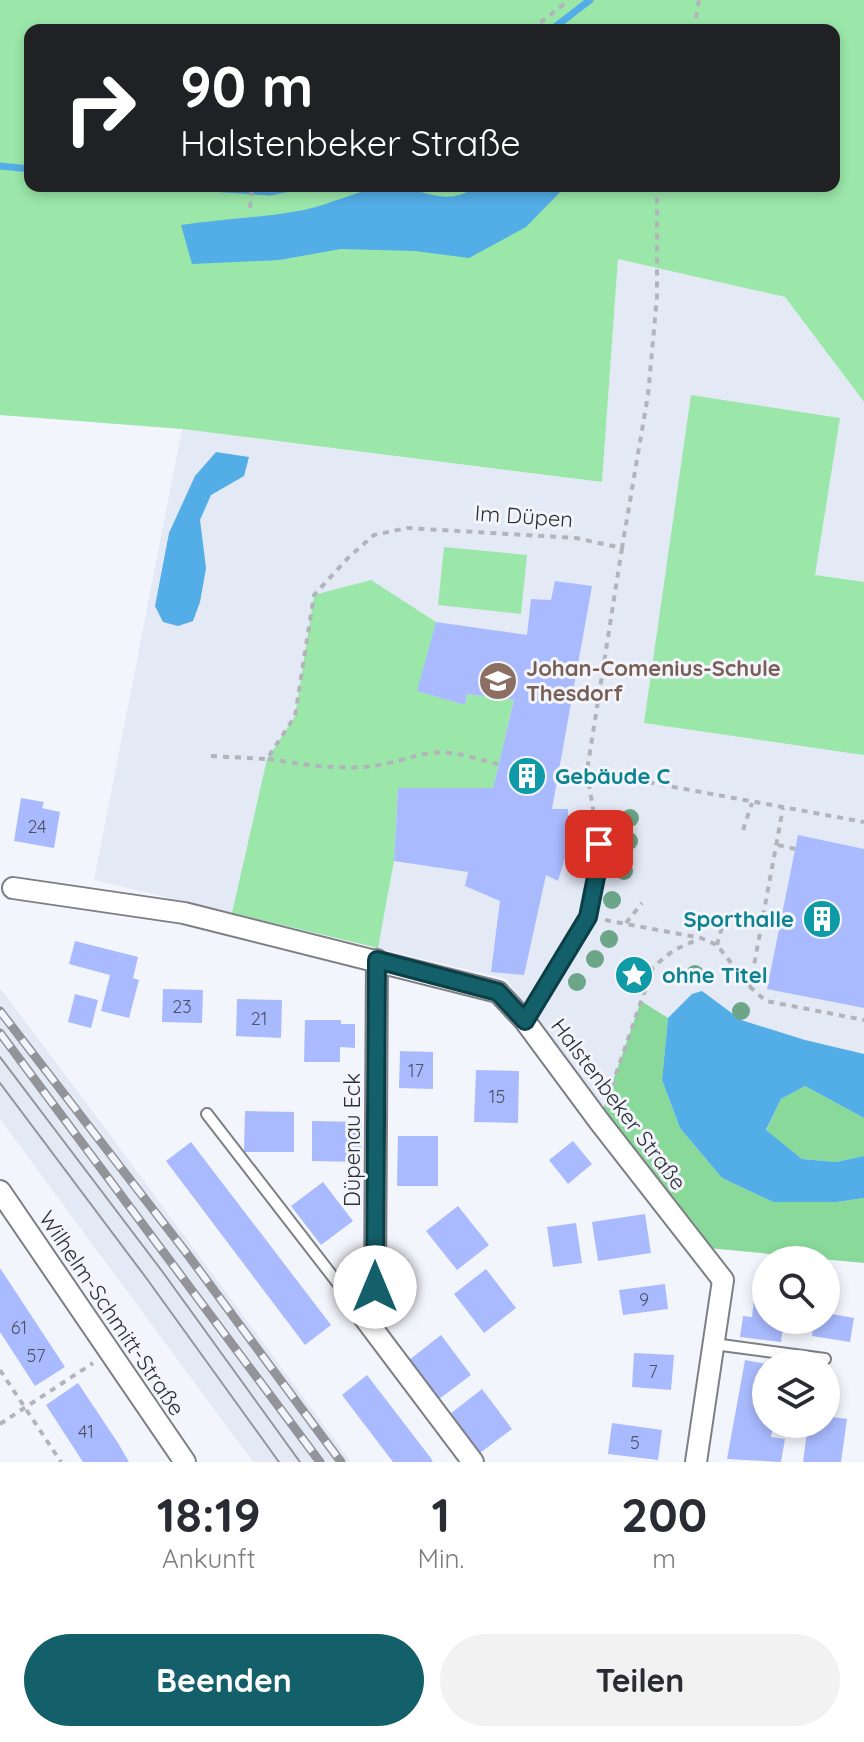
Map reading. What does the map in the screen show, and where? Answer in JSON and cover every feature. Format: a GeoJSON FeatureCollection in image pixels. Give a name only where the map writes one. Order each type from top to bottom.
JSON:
{"type":"FeatureCollection","features":[{"type":"Feature","properties":{"kind":"street","name":"Halstenbeker Straße"},"geometry":{"type":"LineString","coordinates":[[7,884],[184,913],[498,992],[525,1021],[723,1280],[696,1462]]}},
{"type":"Feature","properties":{"kind":"street","name":"Düpenau Eck"},"geometry":{"type":"LineString","coordinates":[[354,1304],[375,1287],[377,960]]}},
{"type":"Feature","properties":{"kind":"street","name":"Wilhelm-Schmitt-Straße"},"geometry":{"type":"LineString","coordinates":[[0,1191],[185,1462]]}},
{"type":"Feature","properties":{"kind":"street"},"geometry":{"type":"LineString","coordinates":[[354,1304],[473,1462]]}},
{"type":"Feature","properties":{"kind":"lane"},"geometry":{"type":"LineString","coordinates":[[525,1021],[588,917],[599,862],[599,844]]}},
{"type":"Feature","properties":{"kind":"lane"},"geometry":{"type":"LineString","coordinates":[[207,1114],[354,1304]]}},
{"type":"Feature","properties":{"kind":"lane"},"geometry":{"type":"LineString","coordinates":[[714,1344],[758,1350]]}},
{"type":"Feature","properties":{"kind":"path"},"geometry":{"type":"LineString","coordinates":[[539,24],[569,0]]}},
{"type":"Feature","properties":{"kind":"path"},"geometry":{"type":"LineString","coordinates":[[695,24],[699,0]]}},
{"type":"Feature","properties":{"kind":"path"},"geometry":{"type":"LineString","coordinates":[[250,207],[251,192]]}},
{"type":"Feature","properties":{"kind":"path"},"geometry":{"type":"LineString","coordinates":[[599,844],[587,771],[648,395],[657,297],[657,192]]}},
{"type":"Feature","properties":{"kind":"path","name":"Im Düpen"},"geometry":{"type":"LineString","coordinates":[[267,759],[295,716],[314,595],[374,535],[407,528],[576,538],[622,548]]}},
{"type":"Feature","properties":{"kind":"path"},"geometry":{"type":"LineString","coordinates":[[211,756],[267,759],[314,766],[362,767],[430,753],[454,753],[498,764]]}},
{"type":"Feature","properties":{"kind":"path"},"geometry":{"type":"LineString","coordinates":[[587,771],[864,822]]}},
{"type":"Feature","properties":{"kind":"path"},"geometry":{"type":"LineString","coordinates":[[743,830],[752,803]]}},
{"type":"Feature","properties":{"kind":"path"},"geometry":{"type":"LineString","coordinates":[[750,987],[783,808]]}},
{"type":"Feature","properties":{"kind":"path"},"geometry":{"type":"LineString","coordinates":[[776,845],[795,849]]}},
{"type":"Feature","properties":{"kind":"path"},"geometry":{"type":"LineString","coordinates":[[626,924],[642,903]]}},
{"type":"Feature","properties":{"kind":"path"},"geometry":{"type":"LineString","coordinates":[[588,917],[701,938],[717,945],[750,987],[766,1001],[864,1020]]}},
{"type":"Feature","properties":{"kind":"path"},"geometry":{"type":"LineString","coordinates":[[717,945],[724,920]]}},
{"type":"Feature","properties":{"kind":"path"},"geometry":{"type":"LineString","coordinates":[[599,1121],[653,967],[674,950],[701,938]]}},
{"type":"Feature","properties":{"kind":"path"},"geometry":{"type":"LineString","coordinates":[[0,1424],[109,1352]]}},
{"type":"Feature","properties":{"kind":"path"},"geometry":{"type":"LineString","coordinates":[[0,1370],[61,1462]]}},
{"type":"Feature","properties":{"kind":"shaded area","name":"Johan-Comenius-Schule Thesdorf"},"geometry":{"type":"Polygon","coordinates":[[[618,258],[785,297],[864,402],[864,1263],[840,1261],[840,1246],[752,1246],[752,1252],[698,1247],[506,979],[94,880],[182,429],[602,482],[618,258]]]}},
{"type":"Feature","properties":{"kind":"shaded area"},"geometry":{"type":"Polygon","coordinates":[[[0,988],[351,1462],[253,1462],[0,1119],[0,988]]]}},
{"type":"Feature","properties":{"kind":"green space"},"geometry":{"type":"Polygon","coordinates":[[[0,0],[864,0],[864,402],[785,297],[618,259],[602,482],[182,429],[0,415],[0,0]]]}},
{"type":"Feature","properties":{"kind":"green space"},"geometry":{"type":"Polygon","coordinates":[[[691,395],[840,418],[815,575],[864,582],[864,755],[644,723],[691,395]]]}},
{"type":"Feature","properties":{"kind":"green space"},"geometry":{"type":"Polygon","coordinates":[[[444,547],[527,555],[521,614],[438,605],[444,547]]]}},
{"type":"Feature","properties":{"kind":"green space"},"geometry":{"type":"Polygon","coordinates":[[[371,580],[436,622],[418,691],[465,705],[467,694],[514,700],[493,788],[398,788],[394,861],[378,948],[232,913],[267,759],[295,716],[314,595],[371,580]]]}},
{"type":"Feature","properties":{"kind":"green space"},"geometry":{"type":"Polygon","coordinates":[[[641,1001],[668,1018],[662,1080],[680,1128],[722,1178],[773,1202],[837,1202],[864,1198],[864,1263],[840,1261],[840,1246],[752,1246],[752,1252],[698,1247],[599,1121],[641,1001]]]}},
{"type":"Feature","properties":{"kind":"green space"},"geometry":{"type":"Polygon","coordinates":[[[805,1086],[864,1118],[864,1156],[836,1162],[802,1159],[766,1131],[781,1099],[805,1086]]]}},
{"type":"Feature","properties":{"kind":"water"},"geometry":{"type":"Polygon","coordinates":[[[362,192],[420,192],[445,197],[465,193],[560,192],[526,227],[469,258],[415,251],[341,249],[279,260],[192,264],[181,225],[298,211],[362,192]]]}},
{"type":"Feature","properties":{"kind":"water"},"geometry":{"type":"Polygon","coordinates":[[[216,452],[249,457],[244,476],[211,495],[200,520],[206,568],[200,602],[193,621],[178,626],[163,622],[155,606],[169,533],[195,476],[216,452]]]}},
{"type":"Feature","properties":{"kind":"water"},"geometry":{"type":"Polygon","coordinates":[[[702,991],[741,1020],[864,1054],[864,1118],[805,1086],[781,1099],[766,1130],[802,1159],[836,1162],[864,1156],[864,1198],[837,1202],[773,1202],[722,1178],[680,1128],[662,1080],[668,1018],[692,994],[702,991]]]}},
{"type":"Feature","properties":{"kind":"building","name":"Gebäude C"},"geometry":{"type":"Polygon","coordinates":[[[555,581],[592,586],[552,809],[568,809],[569,845],[558,881],[546,875],[524,975],[491,972],[500,901],[465,886],[468,872],[394,861],[398,788],[493,788],[514,700],[467,694],[465,705],[417,691],[436,622],[527,635],[531,599],[551,600],[555,581]]]}},
{"type":"Feature","properties":{"kind":"building"},"geometry":{"type":"Polygon","coordinates":[[[21,798],[44,802],[42,808],[60,812],[54,848],[14,841],[21,798]]]}},
{"type":"Feature","properties":{"kind":"building","name":"Sporthalle"},"geometry":{"type":"Polygon","coordinates":[[[798,835],[864,849],[864,1008],[767,989],[798,835]]]}},
{"type":"Feature","properties":{"kind":"building"},"geometry":{"type":"Polygon","coordinates":[[[75,941],[138,957],[133,978],[139,980],[129,1018],[101,1011],[110,975],[69,964],[75,941]]]}},
{"type":"Feature","properties":{"kind":"building"},"geometry":{"type":"Polygon","coordinates":[[[163,989],[203,990],[202,1023],[162,1022],[163,989]]]}},
{"type":"Feature","properties":{"kind":"building"},"geometry":{"type":"Polygon","coordinates":[[[75,994],[98,1000],[91,1028],[68,1022],[75,994]]]}},
{"type":"Feature","properties":{"kind":"building"},"geometry":{"type":"Polygon","coordinates":[[[237,999],[282,1000],[281,1038],[236,1036],[237,999]]]}},
{"type":"Feature","properties":{"kind":"building"},"geometry":{"type":"Polygon","coordinates":[[[305,1020],[341,1020],[341,1024],[355,1024],[355,1048],[340,1047],[340,1062],[304,1062],[305,1020]]]}},
{"type":"Feature","properties":{"kind":"building"},"geometry":{"type":"Polygon","coordinates":[[[400,1051],[433,1052],[433,1089],[399,1088],[400,1051]]]}},
{"type":"Feature","properties":{"kind":"building"},"geometry":{"type":"Polygon","coordinates":[[[476,1070],[519,1071],[518,1123],[474,1122],[476,1070]]]}},
{"type":"Feature","properties":{"kind":"building"},"geometry":{"type":"Polygon","coordinates":[[[245,1111],[294,1112],[294,1152],[244,1152],[245,1111]]]}},
{"type":"Feature","properties":{"kind":"building"},"geometry":{"type":"Polygon","coordinates":[[[312,1121],[362,1122],[361,1162],[312,1161],[312,1121]]]}},
{"type":"Feature","properties":{"kind":"building"},"geometry":{"type":"Polygon","coordinates":[[[398,1136],[438,1136],[438,1186],[397,1186],[398,1136]]]}},
{"type":"Feature","properties":{"kind":"building"},"geometry":{"type":"Polygon","coordinates":[[[573,1141],[592,1164],[568,1184],[549,1160],[573,1141]]]}},
{"type":"Feature","properties":{"kind":"building"},"geometry":{"type":"Polygon","coordinates":[[[191,1142],[331,1325],[305,1345],[166,1161],[191,1142]]]}},
{"type":"Feature","properties":{"kind":"building"},"geometry":{"type":"Polygon","coordinates":[[[323,1182],[353,1221],[321,1245],[291,1206],[323,1182]]]}},
{"type":"Feature","properties":{"kind":"building"},"geometry":{"type":"Polygon","coordinates":[[[458,1206],[489,1245],[457,1270],[426,1231],[458,1206]]]}},
{"type":"Feature","properties":{"kind":"building"},"geometry":{"type":"Polygon","coordinates":[[[645,1214],[651,1253],[598,1261],[592,1222],[645,1214]]]}},
{"type":"Feature","properties":{"kind":"building"},"geometry":{"type":"Polygon","coordinates":[[[576,1223],[582,1263],[553,1267],[547,1227],[576,1223]]]}},
{"type":"Feature","properties":{"kind":"building"},"geometry":{"type":"Polygon","coordinates":[[[0,1268],[65,1367],[35,1386],[0,1332],[0,1268]]]}},
{"type":"Feature","properties":{"kind":"building"},"geometry":{"type":"Polygon","coordinates":[[[486,1269],[516,1308],[484,1333],[454,1294],[486,1269]]]}},
{"type":"Feature","properties":{"kind":"building"},"geometry":{"type":"Polygon","coordinates":[[[665,1284],[668,1309],[623,1315],[619,1290],[665,1284]]]}},
{"type":"Feature","properties":{"kind":"building"},"geometry":{"type":"Polygon","coordinates":[[[743,1316],[752,1317],[752,1334],[782,1334],[781,1342],[740,1337],[743,1316]]]}},
{"type":"Feature","properties":{"kind":"building"},"geometry":{"type":"Polygon","coordinates":[[[840,1316],[854,1318],[850,1342],[812,1336],[840,1334],[840,1316]]]}},
{"type":"Feature","properties":{"kind":"building"},"geometry":{"type":"Polygon","coordinates":[[[441,1335],[471,1375],[439,1399],[409,1360],[441,1335]]]}},
{"type":"Feature","properties":{"kind":"building"},"geometry":{"type":"Polygon","coordinates":[[[634,1353],[674,1355],[671,1390],[632,1387],[634,1353]]]}},
{"type":"Feature","properties":{"kind":"building"},"geometry":{"type":"Polygon","coordinates":[[[745,1360],[752,1361],[752,1438],[785,1439],[781,1462],[727,1459],[745,1360]]]}},
{"type":"Feature","properties":{"kind":"building"},"geometry":{"type":"Polygon","coordinates":[[[367,1375],[433,1462],[393,1462],[342,1395],[367,1375]]]}},
{"type":"Feature","properties":{"kind":"building"},"geometry":{"type":"Polygon","coordinates":[[[78,1383],[129,1462],[83,1462],[46,1405],[78,1383]]]}},
{"type":"Feature","properties":{"kind":"building"},"geometry":{"type":"Polygon","coordinates":[[[482,1389],[512,1429],[480,1453],[450,1414],[482,1389]]]}},
{"type":"Feature","properties":{"kind":"building"},"geometry":{"type":"Polygon","coordinates":[[[840,1418],[847,1419],[841,1462],[803,1462],[806,1438],[840,1438],[840,1418]]]}},
{"type":"Feature","properties":{"kind":"building"},"geometry":{"type":"Polygon","coordinates":[[[612,1423],[662,1430],[658,1460],[608,1454],[612,1423]]]}},
{"type":"Feature","properties":{"kind":"waterway"},"geometry":{"type":"LineString","coordinates":[[559,24],[590,0]]}},
{"type":"Feature","properties":{"kind":"waterway"},"geometry":{"type":"LineString","coordinates":[[0,166],[24,168]]}},
{"type":"Feature","properties":{"kind":"tram line"},"geometry":{"type":"LineString","coordinates":[[0,1057],[162,1271],[300,1462]]}},
{"type":"Feature","properties":{"kind":"tram line"},"geometry":{"type":"LineString","coordinates":[[0,1083],[279,1462]]}},
{"type":"Feature","properties":{"kind":"railway"},"geometry":{"type":"LineString","coordinates":[[0,1011],[185,1251],[341,1462]]}},
{"type":"Feature","properties":{"kind":"railway"},"geometry":{"type":"LineString","coordinates":[[0,1033],[320,1462]]}},
{"type":"Feature","properties":{"kind":"place","name":"Johan-Comenius-Schule Thesdorf"},"geometry":{"type":"Point","coordinates":[498,681]}},
{"type":"Feature","properties":{"kind":"place","name":"Gebäude C"},"geometry":{"type":"Point","coordinates":[527,776]}},
{"type":"Feature","properties":{"kind":"place","name":"Sporthalle"},"geometry":{"type":"Point","coordinates":[822,919]}},
{"type":"Feature","properties":{"kind":"place","name":"ohne Titel"},"geometry":{"type":"Point","coordinates":[634,975]}},
{"type":"Feature","properties":{"kind":"route"},"geometry":{"type":"LineString","coordinates":[[375,1287],[377,960],[498,992],[525,1021],[588,917],[599,862],[599,844]]}}]}
